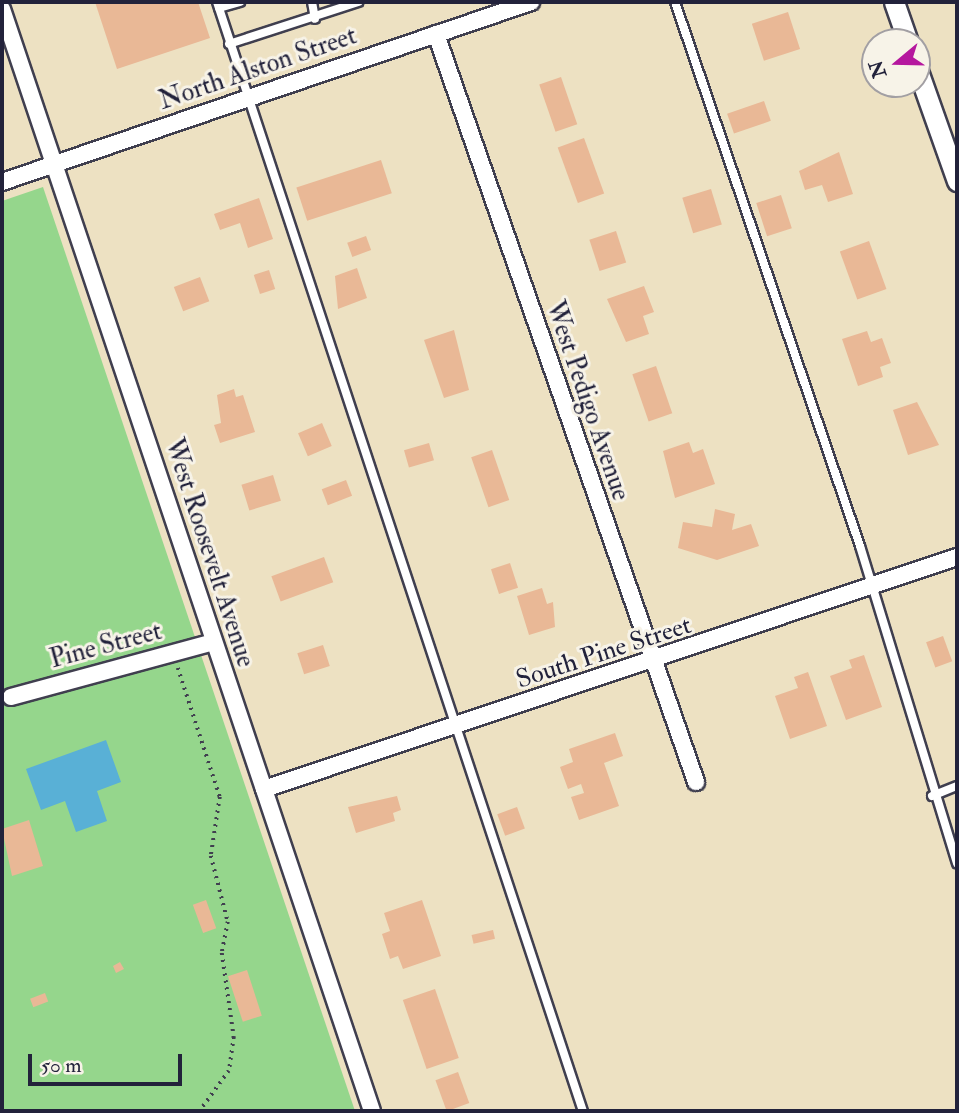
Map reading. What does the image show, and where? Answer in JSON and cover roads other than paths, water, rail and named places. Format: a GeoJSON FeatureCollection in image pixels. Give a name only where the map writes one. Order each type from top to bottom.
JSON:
{"type":"FeatureCollection","features":[{"type":"Feature","properties":{"kind":"street","name":"North Alston Street"},"geometry":{"type":"LineString","coordinates":[[2,182],[531,2]]}},
{"type":"Feature","properties":{"kind":"street"},"geometry":{"type":"LineString","coordinates":[[894,2],[903,28]]}},
{"type":"Feature","properties":{"kind":"street","name":"West Roosevelt Avenue"},"geometry":{"type":"LineString","coordinates":[[2,9],[372,1111]]}},
{"type":"Feature","properties":{"kind":"street","name":"West Pedigo Avenue"},"geometry":{"type":"LineString","coordinates":[[436,34],[696,782]]}},
{"type":"Feature","properties":{"kind":"street"},"geometry":{"type":"LineString","coordinates":[[928,98],[957,181]]}},
{"type":"Feature","properties":{"kind":"street","name":"South Pine Street"},"geometry":{"type":"LineString","coordinates":[[264,789],[654,664],[957,558]]}},
{"type":"Feature","properties":{"kind":"street","name":"Pine Street"},"geometry":{"type":"LineString","coordinates":[[11,697],[214,642]]}},
{"type":"Feature","properties":{"kind":"lane"},"geometry":{"type":"LineString","coordinates":[[240,2],[218,5],[246,100],[459,726],[583,1111]]}},
{"type":"Feature","properties":{"kind":"lane"},"geometry":{"type":"LineString","coordinates":[[312,2],[315,19]]}},
{"type":"Feature","properties":{"kind":"lane"},"geometry":{"type":"LineString","coordinates":[[229,44],[315,19],[358,2]]}},
{"type":"Feature","properties":{"kind":"lane"},"geometry":{"type":"LineString","coordinates":[[675,2],[873,588],[932,796],[957,864]]}},
{"type":"Feature","properties":{"kind":"lane"},"geometry":{"type":"LineString","coordinates":[[932,796],[957,786]]}},
{"type":"Feature","properties":{"kind":"water"},"geometry":{"type":"Polygon","coordinates":[[[106,740],[121,782],[97,791],[107,821],[76,832],[65,801],[41,810],[26,769],[106,740]]]}}]}
